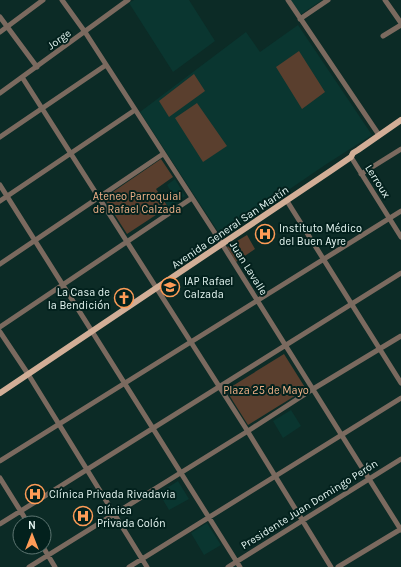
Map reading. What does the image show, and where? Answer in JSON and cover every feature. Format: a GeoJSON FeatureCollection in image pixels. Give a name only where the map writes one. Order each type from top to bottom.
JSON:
{"type":"FeatureCollection","features":[{"type":"Feature","properties":{"kind":"main road","name":"Avenida General San Martín"},"geometry":{"type":"LineString","coordinates":[[351,157],[353,153],[401,120]]}},
{"type":"Feature","properties":{"kind":"main road","name":"Avenida General San Martín"},"geometry":{"type":"LineString","coordinates":[[0,393],[401,125]]}},
{"type":"Feature","properties":{"kind":"street"},"geometry":{"type":"LineString","coordinates":[[0,32],[43,0]]}},
{"type":"Feature","properties":{"kind":"street","name":"Juan Lavalle"},"geometry":{"type":"LineString","coordinates":[[62,0],[85,32],[222,244],[257,302],[401,529]]}},
{"type":"Feature","properties":{"kind":"street","name":"Jorge"},"geometry":{"type":"LineString","coordinates":[[0,93],[127,0]]}},
{"type":"Feature","properties":{"kind":"street"},"geometry":{"type":"LineString","coordinates":[[288,0],[379,135]]}},
{"type":"Feature","properties":{"kind":"street"},"geometry":{"type":"LineString","coordinates":[[300,18],[328,0]]}},
{"type":"Feature","properties":{"kind":"street"},"geometry":{"type":"LineString","coordinates":[[383,36],[401,24],[386,0]]}},
{"type":"Feature","properties":{"kind":"street"},"geometry":{"type":"LineString","coordinates":[[0,18],[36,67]]}},
{"type":"Feature","properties":{"kind":"street"},"geometry":{"type":"LineString","coordinates":[[0,137],[106,65]]}},
{"type":"Feature","properties":{"kind":"street"},"geometry":{"type":"LineString","coordinates":[[22,77],[248,431],[331,567]]}},
{"type":"Feature","properties":{"kind":"street"},"geometry":{"type":"LineString","coordinates":[[0,201],[135,110]]}},
{"type":"Feature","properties":{"kind":"street"},"geometry":{"type":"LineString","coordinates":[[361,174],[401,149]]}},
{"type":"Feature","properties":{"kind":"street"},"geometry":{"type":"LineString","coordinates":[[0,264],[163,154]]}},
{"type":"Feature","properties":{"kind":"street","name":"Lerroux"},"geometry":{"type":"LineString","coordinates":[[351,157],[401,237]]}},
{"type":"Feature","properties":{"kind":"street"},"geometry":{"type":"LineString","coordinates":[[0,185],[240,567]]}},
{"type":"Feature","properties":{"kind":"street"},"geometry":{"type":"LineString","coordinates":[[0,327],[192,198]]}},
{"type":"Feature","properties":{"kind":"street"},"geometry":{"type":"LineString","coordinates":[[287,201],[401,383]]}},
{"type":"Feature","properties":{"kind":"street"},"geometry":{"type":"LineString","coordinates":[[0,461],[401,211]]}},
{"type":"Feature","properties":{"kind":"street"},"geometry":{"type":"LineString","coordinates":[[0,524],[401,274]]}},
{"type":"Feature","properties":{"kind":"street"},"geometry":{"type":"LineString","coordinates":[[0,332],[115,513],[147,567]]}},
{"type":"Feature","properties":{"kind":"street"},"geometry":{"type":"LineString","coordinates":[[52,552],[313,389],[401,336]]}},
{"type":"Feature","properties":{"kind":"street"},"geometry":{"type":"LineString","coordinates":[[129,567],[401,398]]}},
{"type":"Feature","properties":{"kind":"street","name":"Presidente Juan Domingo Perón"},"geometry":{"type":"LineString","coordinates":[[228,567],[401,459]]}},
{"type":"Feature","properties":{"kind":"street"},"geometry":{"type":"LineString","coordinates":[[0,478],[23,515]]}},
{"type":"Feature","properties":{"kind":"street"},"geometry":{"type":"LineString","coordinates":[[338,567],[401,529]]}},
{"type":"Feature","properties":{"kind":"street"},"geometry":{"type":"LineString","coordinates":[[29,567],[48,555],[55,567]]}},
{"type":"Feature","properties":{"kind":"shaded area"},"geometry":{"type":"Polygon","coordinates":[[[134,0],[189,0],[215,41],[173,72],[129,3],[134,0]]]}},
{"type":"Feature","properties":{"kind":"shaded area"},"geometry":{"type":"Polygon","coordinates":[[[290,0],[322,0],[300,15],[290,0]]]}},
{"type":"Feature","properties":{"kind":"shaded area"},"geometry":{"type":"Polygon","coordinates":[[[298,25],[372,135],[221,236],[140,112],[246,32],[260,52],[298,25]]]}},
{"type":"Feature","properties":{"kind":"shaded area"},"geometry":{"type":"Polygon","coordinates":[[[175,179],[185,196],[168,207],[165,202],[174,196],[167,185],[175,179]]]}},
{"type":"Feature","properties":{"kind":"shaded area"},"geometry":{"type":"Polygon","coordinates":[[[291,410],[301,426],[283,438],[273,421],[291,410]]]}},
{"type":"Feature","properties":{"kind":"shaded area"},"geometry":{"type":"Polygon","coordinates":[[[178,481],[189,499],[169,510],[159,493],[178,481]]]}},
{"type":"Feature","properties":{"kind":"shaded area","name":"Clínica Privada Colón"},"geometry":{"type":"Polygon","coordinates":[[[82,504],[93,522],[85,527],[74,509],[82,504]]]}},
{"type":"Feature","properties":{"kind":"shaded area"},"geometry":{"type":"Polygon","coordinates":[[[207,523],[221,545],[204,555],[191,533],[207,523]]]}},
{"type":"Feature","properties":{"kind":"green space"},"geometry":{"type":"Polygon","coordinates":[[[299,51],[325,92],[302,109],[276,67],[299,51]]]}},
{"type":"Feature","properties":{"kind":"green space"},"geometry":{"type":"Polygon","coordinates":[[[194,74],[205,91],[169,117],[159,101],[194,74]]]}},
{"type":"Feature","properties":{"kind":"green space"},"geometry":{"type":"Polygon","coordinates":[[[197,103],[227,146],[203,162],[175,118],[197,103]]]}},
{"type":"Feature","properties":{"kind":"green space","name":"Ateneo Parroquial de Rafael Calzada"},"geometry":{"type":"Polygon","coordinates":[[[161,159],[173,177],[156,189],[168,207],[127,234],[104,198],[161,159]]]}},
{"type":"Feature","properties":{"kind":"green space"},"geometry":{"type":"Polygon","coordinates":[[[247,235],[255,249],[236,262],[227,247],[247,235]]]}},
{"type":"Feature","properties":{"kind":"green space","name":"Plaza 25 de Mayo"},"geometry":{"type":"Polygon","coordinates":[[[284,354],[306,389],[248,425],[226,390],[284,354]]]}},
{"type":"Feature","properties":{"kind":"place","name":"Instituto Médico del Buen Ayre"},"geometry":{"type":"Point","coordinates":[265,234]}},
{"type":"Feature","properties":{"kind":"place","name":"IAP Rafael Calzada"},"geometry":{"type":"Point","coordinates":[170,287]}},
{"type":"Feature","properties":{"kind":"place","name":"La Casa de la Bendición"},"geometry":{"type":"Point","coordinates":[124,298]}},
{"type":"Feature","properties":{"kind":"place","name":"Clínica Privada Rivadavia"},"geometry":{"type":"Point","coordinates":[35,494]}},
{"type":"Feature","properties":{"kind":"place","name":"Clínica Privada Colón"},"geometry":{"type":"Point","coordinates":[83,516]}}]}
